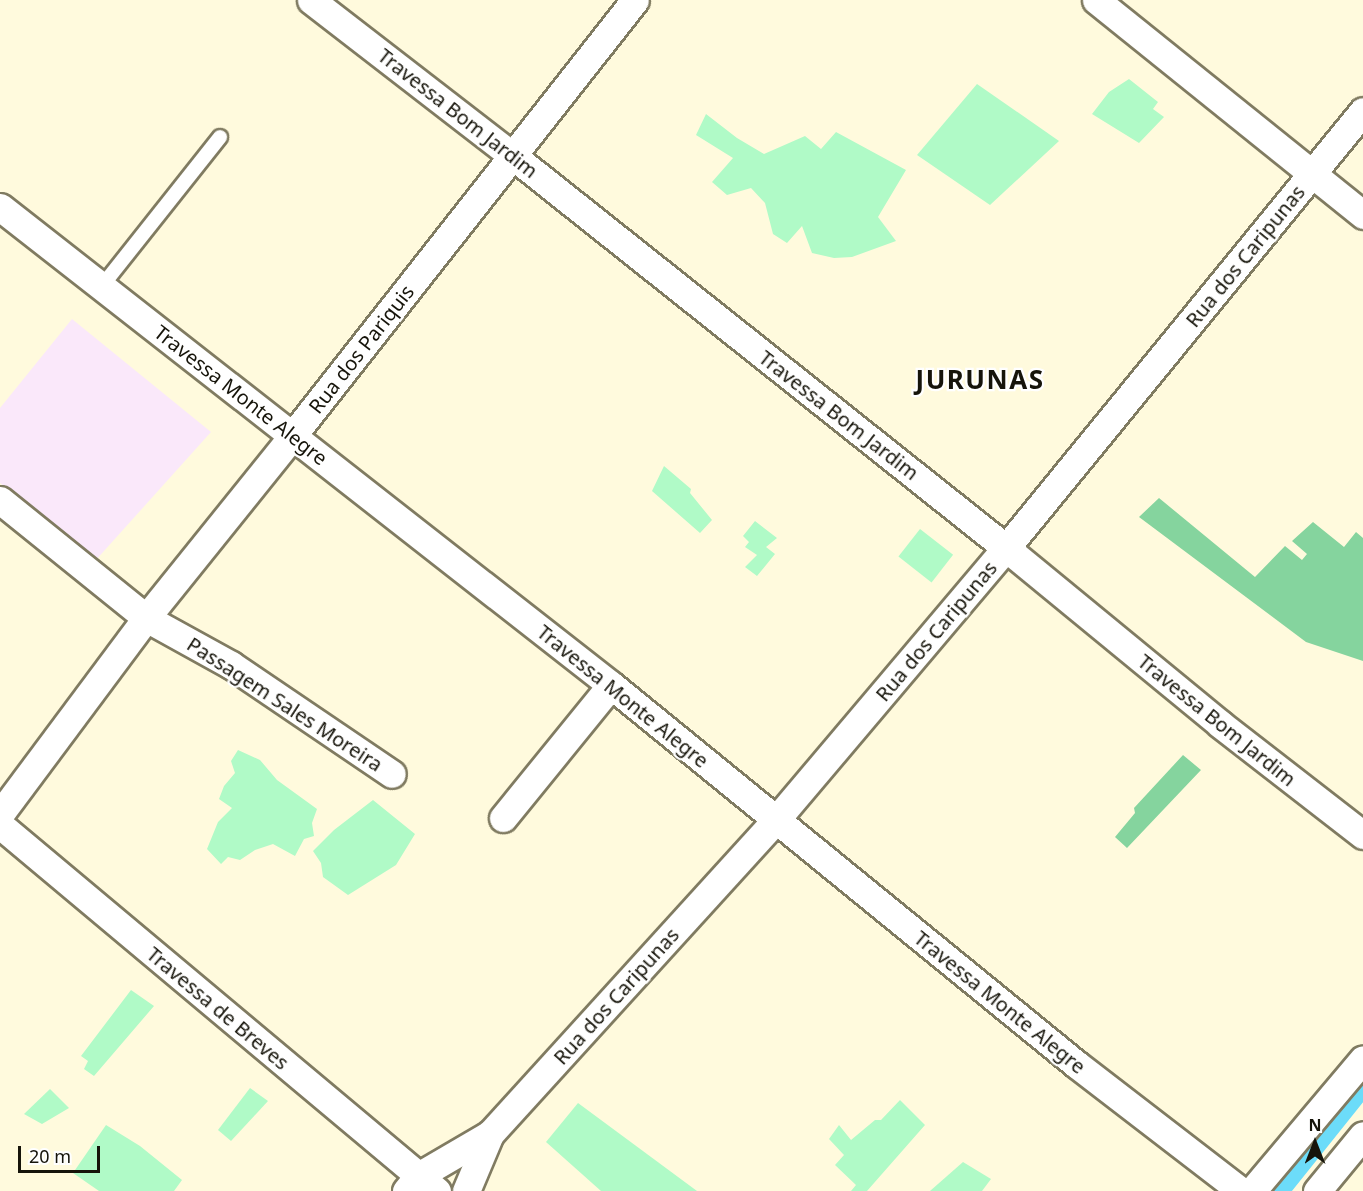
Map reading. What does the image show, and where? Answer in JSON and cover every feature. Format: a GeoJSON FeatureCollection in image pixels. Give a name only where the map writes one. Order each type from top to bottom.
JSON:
{"type":"FeatureCollection","features":[{"type":"Feature","properties":{"kind":"street","name":"Travessa Bom Jardim"},"geometry":{"type":"LineString","coordinates":[[311,0],[513,156],[1006,548],[1220,724],[1363,835]]}},
{"type":"Feature","properties":{"kind":"street","name":"Rua dos Pariquis"},"geometry":{"type":"LineString","coordinates":[[0,814],[146,618],[635,0]]}},
{"type":"Feature","properties":{"kind":"street"},"geometry":{"type":"LineString","coordinates":[[1096,0],[1363,215]]}},
{"type":"Feature","properties":{"kind":"street","name":"Rua dos Caripunas"},"geometry":{"type":"LineString","coordinates":[[420,1186],[490,1134],[775,821],[1006,548],[1363,111]]}},
{"type":"Feature","properties":{"kind":"street","name":"Travessa Monte Alegre"},"geometry":{"type":"LineString","coordinates":[[0,207],[611,685],[775,821],[1076,1064],[1241,1191]]}},
{"type":"Feature","properties":{"kind":"street","name":"Passagem Sales Moreira"},"geometry":{"type":"LineString","coordinates":[[0,500],[146,618],[231,665],[392,774]]}},
{"type":"Feature","properties":{"kind":"street"},"geometry":{"type":"LineString","coordinates":[[503,818],[611,685]]}},
{"type":"Feature","properties":{"kind":"street","name":"Travessa de Breves"},"geometry":{"type":"LineString","coordinates":[[0,825],[420,1186]]}},
{"type":"Feature","properties":{"kind":"street"},"geometry":{"type":"LineString","coordinates":[[1252,1191],[1363,1059]]}},
{"type":"Feature","properties":{"kind":"street","name":"Rua dos Caripunas"},"geometry":{"type":"LineString","coordinates":[[466,1191],[490,1134]]}},
{"type":"Feature","properties":{"kind":"street"},"geometry":{"type":"LineString","coordinates":[[1317,1191],[1363,1135]]}},
{"type":"Feature","properties":{"kind":"lane"},"geometry":{"type":"LineString","coordinates":[[102,286],[220,137]]}},
{"type":"Feature","properties":{"kind":"shaded area"},"geometry":{"type":"Polygon","coordinates":[[[72,319],[211,432],[95,561],[0,483],[0,408],[72,319]]]}},
{"type":"Feature","properties":{"kind":"green space"},"geometry":{"type":"Polygon","coordinates":[[[1129,79],[1158,102],[1153,109],[1164,117],[1139,143],[1092,114],[1109,92],[1129,79]]]}},
{"type":"Feature","properties":{"kind":"green space"},"geometry":{"type":"Polygon","coordinates":[[[977,84],[1059,141],[990,205],[917,155],[977,84]]]}},
{"type":"Feature","properties":{"kind":"green space"},"geometry":{"type":"Polygon","coordinates":[[[706,114],[737,138],[764,154],[805,136],[821,149],[836,132],[906,170],[878,217],[896,241],[852,257],[834,258],[812,253],[802,226],[787,243],[773,234],[765,203],[751,188],[727,195],[712,182],[733,158],[696,135],[706,114]]]}},
{"type":"Feature","properties":{"kind":"green space"},"geometry":{"type":"Polygon","coordinates":[[[664,466],[691,489],[690,493],[712,520],[700,533],[652,491],[664,466]]]}},
{"type":"Feature","properties":{"kind":"green space"},"geometry":{"type":"Polygon","coordinates":[[[1159,498],[1255,577],[1285,546],[1302,560],[1307,554],[1292,541],[1313,522],[1344,547],[1356,532],[1363,538],[1363,661],[1306,642],[1139,517],[1159,498]]]}},
{"type":"Feature","properties":{"kind":"green space"},"geometry":{"type":"Polygon","coordinates":[[[755,521],[777,538],[766,547],[775,554],[757,576],[745,567],[757,555],[745,547],[749,542],[743,536],[755,521]]]}},
{"type":"Feature","properties":{"kind":"green space"},"geometry":{"type":"Polygon","coordinates":[[[920,529],[953,555],[932,582],[898,557],[920,529]]]}},
{"type":"Feature","properties":{"kind":"green space"},"geometry":{"type":"Polygon","coordinates":[[[238,750],[260,760],[277,780],[317,809],[312,823],[314,836],[304,839],[295,856],[273,844],[255,850],[240,860],[228,857],[221,864],[207,849],[218,822],[232,808],[219,799],[224,786],[235,773],[231,761],[238,750]]]}},
{"type":"Feature","properties":{"kind":"green space"},"geometry":{"type":"Polygon","coordinates":[[[1183,755],[1201,770],[1127,848],[1115,837],[1135,813],[1134,808],[1183,755]]]}},
{"type":"Feature","properties":{"kind":"green space"},"geometry":{"type":"Polygon","coordinates":[[[373,800],[415,834],[396,865],[348,895],[323,877],[321,863],[313,851],[334,830],[373,800]]]}},
{"type":"Feature","properties":{"kind":"green space"},"geometry":{"type":"Polygon","coordinates":[[[131,990],[154,1006],[94,1076],[84,1069],[88,1061],[81,1056],[131,990]]]}},
{"type":"Feature","properties":{"kind":"green space"},"geometry":{"type":"Polygon","coordinates":[[[250,1088],[268,1101],[231,1141],[218,1130],[250,1088]]]}},
{"type":"Feature","properties":{"kind":"green space"},"geometry":{"type":"Polygon","coordinates":[[[50,1089],[69,1108],[42,1124],[24,1114],[50,1089]]]}},
{"type":"Feature","properties":{"kind":"green space"},"geometry":{"type":"Polygon","coordinates":[[[900,1100],[925,1125],[867,1191],[851,1191],[856,1185],[835,1165],[844,1155],[829,1139],[839,1125],[851,1140],[875,1120],[881,1120],[900,1100]]]}},
{"type":"Feature","properties":{"kind":"green space"},"geometry":{"type":"Polygon","coordinates":[[[578,1103],[697,1191],[601,1191],[546,1142],[578,1103]]]}},
{"type":"Feature","properties":{"kind":"green space"},"geometry":{"type":"Polygon","coordinates":[[[106,1125],[140,1146],[182,1180],[174,1191],[99,1191],[73,1173],[106,1125]]]}},
{"type":"Feature","properties":{"kind":"green space"},"geometry":{"type":"Polygon","coordinates":[[[963,1162],[991,1179],[982,1191],[930,1191],[963,1162]]]}},
{"type":"Feature","properties":{"kind":"waterway"},"geometry":{"type":"LineString","coordinates":[[1274,1191],[1363,1080]]}},
{"type":"Feature","properties":{"kind":"district","name":"JURUNAS"},"geometry":{"type":"Point","coordinates":[980,380]}}]}
